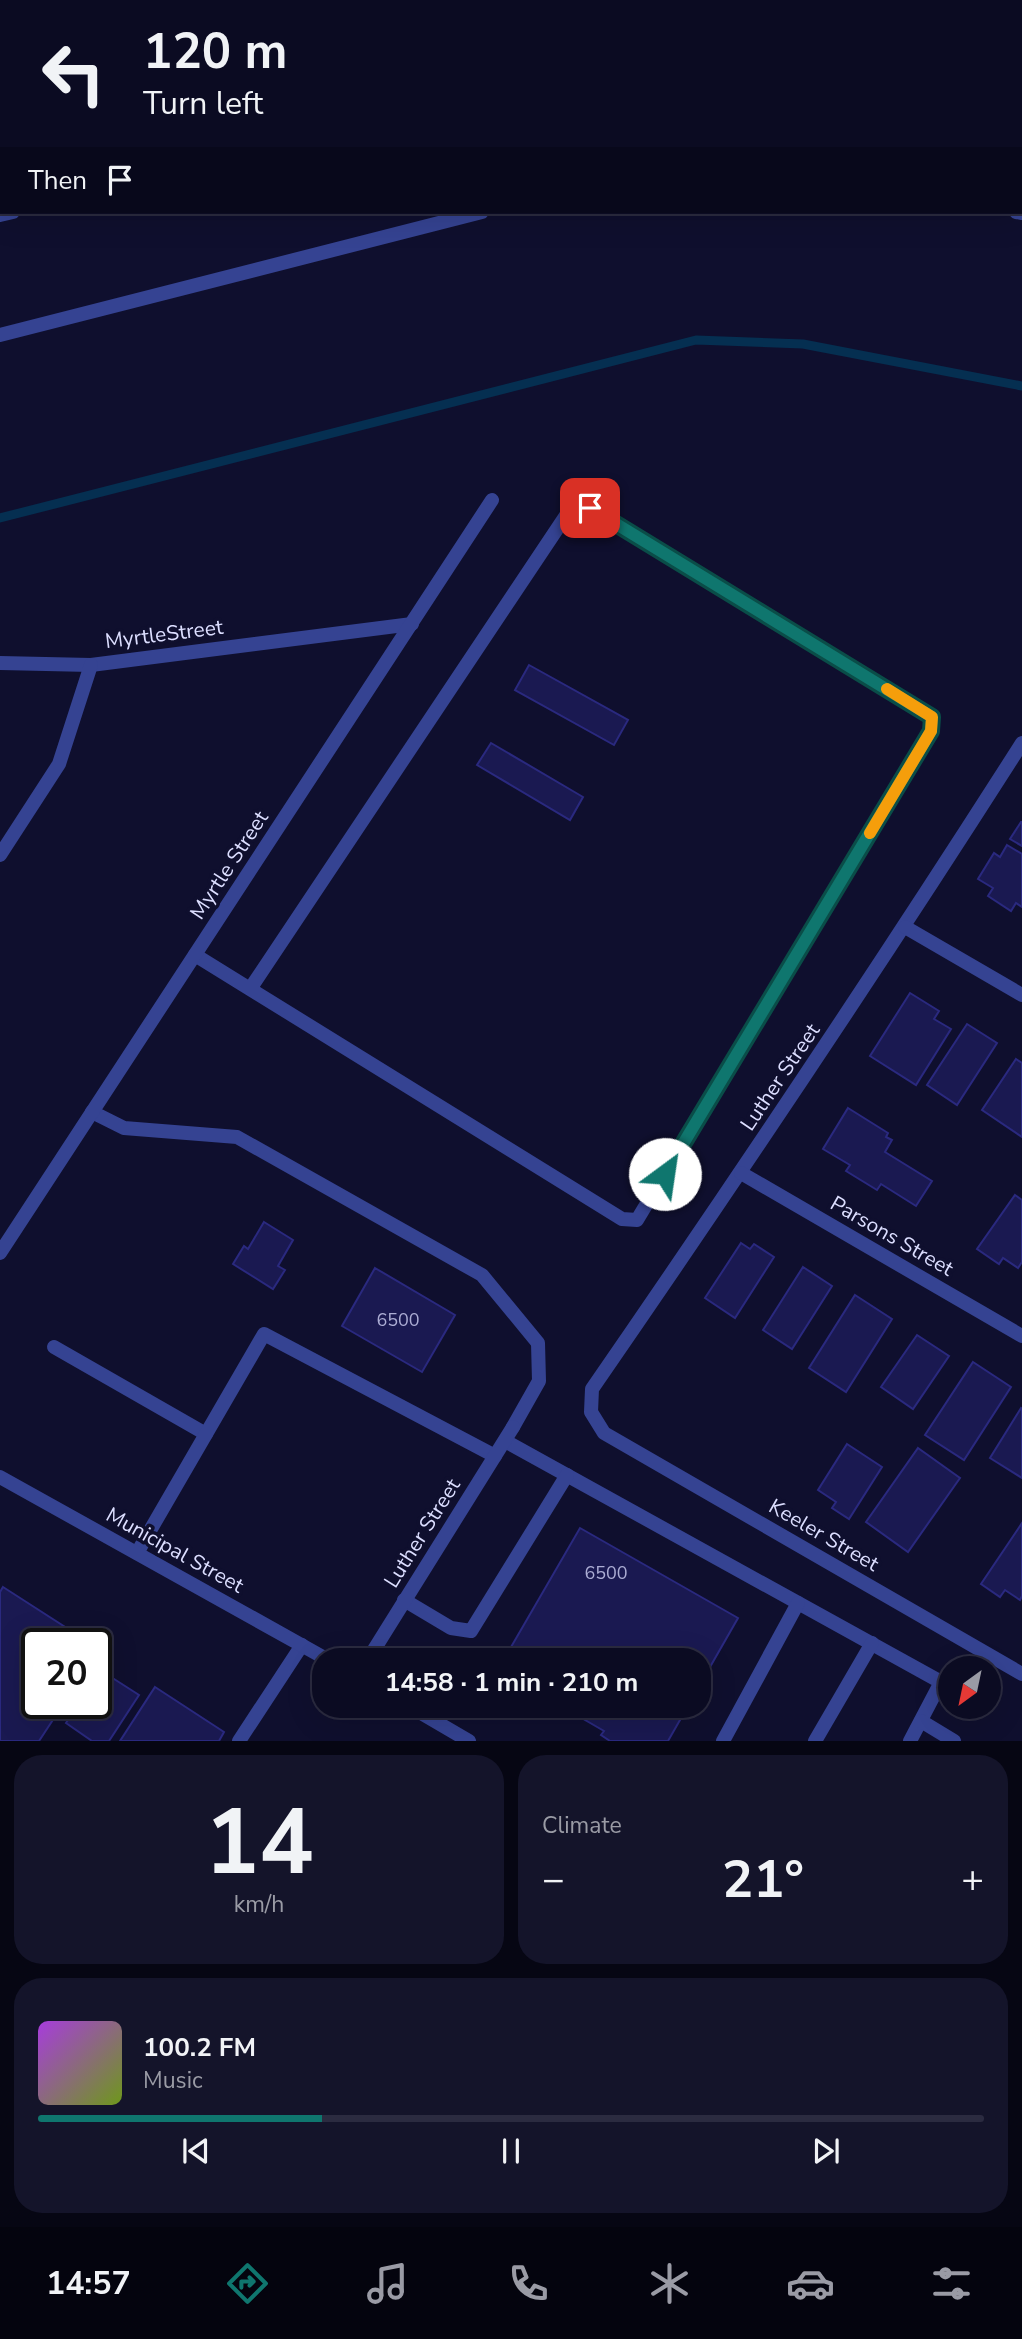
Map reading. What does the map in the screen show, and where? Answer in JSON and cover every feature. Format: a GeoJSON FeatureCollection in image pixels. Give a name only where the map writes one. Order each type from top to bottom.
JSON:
{"type":"FeatureCollection","features":[{"type":"Feature","properties":{"kind":"street"},"geometry":{"type":"LineString","coordinates":[[0,335],[474,214]]}},
{"type":"Feature","properties":{"kind":"street","name":"Myrtle Street"},"geometry":{"type":"LineString","coordinates":[[0,1253],[492,500]]}},
{"type":"Feature","properties":{"kind":"street"},"geometry":{"type":"LineString","coordinates":[[195,955],[622,1219],[636,1220],[931,731],[932,717],[590,508],[569,512],[250,989]]}},
{"type":"Feature","properties":{"kind":"street","name":"MyrtleStreet"},"geometry":{"type":"LineString","coordinates":[[0,855],[59,764],[91,664],[412,624]]}},
{"type":"Feature","properties":{"kind":"street"},"geometry":{"type":"LineString","coordinates":[[0,663],[91,664]]}},
{"type":"Feature","properties":{"kind":"street","name":"Luther Street"},"geometry":{"type":"LineString","coordinates":[[604,1433],[591,1412],[592,1389],[741,1173],[905,927],[1022,743]]}},
{"type":"Feature","properties":{"kind":"street"},"geometry":{"type":"LineString","coordinates":[[905,927],[1022,995]]}},
{"type":"Feature","properties":{"kind":"street","name":"Luther Street"},"geometry":{"type":"LineString","coordinates":[[92,1112],[124,1129],[237,1137],[482,1275],[538,1343],[539,1381],[375,1648]]}},
{"type":"Feature","properties":{"kind":"street","name":"Parsons Street"},"geometry":{"type":"LineString","coordinates":[[741,1173],[1022,1336]]}},
{"type":"Feature","properties":{"kind":"street"},"geometry":{"type":"LineString","coordinates":[[137,1553],[264,1334],[495,1456]]}},
{"type":"Feature","properties":{"kind":"street"},"geometry":{"type":"LineString","coordinates":[[54,1347],[206,1434]]}},
{"type":"Feature","properties":{"kind":"street","name":"Keeler Street"},"geometry":{"type":"LineString","coordinates":[[604,1433],[1022,1674]]}},
{"type":"Feature","properties":{"kind":"street"},"geometry":{"type":"LineString","coordinates":[[505,1440],[941,1682],[910,1741]]}},
{"type":"Feature","properties":{"kind":"street"},"geometry":{"type":"LineString","coordinates":[[404,1600],[452,1628],[471,1631],[567,1475]]}},
{"type":"Feature","properties":{"kind":"street","name":"Municipal Street"},"geometry":{"type":"LineString","coordinates":[[0,1477],[312,1651]]}},
{"type":"Feature","properties":{"kind":"street"},"geometry":{"type":"LineString","coordinates":[[723,1741],[798,1603]]}},
{"type":"Feature","properties":{"kind":"street"},"geometry":{"type":"LineString","coordinates":[[815,1741],[872,1643]]}},
{"type":"Feature","properties":{"kind":"street"},"geometry":{"type":"LineString","coordinates":[[239,1741],[302,1645]]}},
{"type":"Feature","properties":{"kind":"street"},"geometry":{"type":"LineString","coordinates":[[430,1718],[469,1741]]}},
{"type":"Feature","properties":{"kind":"street"},"geometry":{"type":"LineString","coordinates":[[921,1721],[954,1741]]}},
{"type":"Feature","properties":{"kind":"building"},"geometry":{"type":"Polygon","coordinates":[[[529,665],[628,720],[614,745],[515,690],[529,665]]]}},
{"type":"Feature","properties":{"kind":"building"},"geometry":{"type":"Polygon","coordinates":[[[491,743],[583,797],[570,820],[477,765],[491,743]]]}},
{"type":"Feature","properties":{"kind":"building"},"geometry":{"type":"Polygon","coordinates":[[[1022,822],[1022,846],[1010,839],[1022,822]]]}},
{"type":"Feature","properties":{"kind":"building"},"geometry":{"type":"Polygon","coordinates":[[[1007,845],[1022,854],[1022,907],[1016,903],[1011,911],[988,896],[993,888],[978,879],[994,853],[1000,857],[1007,845]]]}},
{"type":"Feature","properties":{"kind":"building"},"geometry":{"type":"Polygon","coordinates":[[[910,993],[939,1011],[934,1019],[951,1029],[916,1085],[870,1056],[910,993]]]}},
{"type":"Feature","properties":{"kind":"building"},"geometry":{"type":"Polygon","coordinates":[[[967,1024],[997,1043],[957,1105],[927,1085],[967,1024]]]}},
{"type":"Feature","properties":{"kind":"building"},"geometry":{"type":"Polygon","coordinates":[[[1016,1059],[1022,1063],[1022,1137],[982,1110],[1016,1059]]]}},
{"type":"Feature","properties":{"kind":"building"},"geometry":{"type":"Polygon","coordinates":[[[848,1108],[888,1133],[886,1137],[892,1140],[885,1152],[932,1181],[916,1206],[881,1184],[877,1190],[846,1171],[850,1165],[823,1149],[848,1108]]]}},
{"type":"Feature","properties":{"kind":"building"},"geometry":{"type":"Polygon","coordinates":[[[1015,1195],[1022,1200],[1022,1262],[1018,1268],[1003,1258],[999,1264],[977,1249],[1015,1195]]]}},
{"type":"Feature","properties":{"kind":"building"},"geometry":{"type":"Polygon","coordinates":[[[264,1222],[293,1240],[278,1266],[285,1270],[273,1289],[233,1264],[244,1246],[248,1249],[264,1222]]]}},
{"type":"Feature","properties":{"kind":"building"},"geometry":{"type":"Polygon","coordinates":[[[741,1243],[750,1249],[754,1244],[774,1257],[735,1318],[705,1298],[741,1243]]]}},
{"type":"Feature","properties":{"kind":"building"},"geometry":{"type":"Polygon","coordinates":[[[803,1267],[832,1286],[792,1349],[763,1330],[803,1267]]]}},
{"type":"Feature","properties":{"kind":"building"},"geometry":{"type":"Polygon","coordinates":[[[375,1268],[455,1315],[422,1372],[342,1326],[375,1268]]]}},
{"type":"Feature","properties":{"kind":"building"},"geometry":{"type":"Polygon","coordinates":[[[855,1295],[892,1319],[846,1392],[809,1368],[855,1295]]]}},
{"type":"Feature","properties":{"kind":"building"},"geometry":{"type":"Polygon","coordinates":[[[917,1335],[949,1356],[913,1409],[881,1387],[917,1335]]]}},
{"type":"Feature","properties":{"kind":"building"},"geometry":{"type":"Polygon","coordinates":[[[973,1362],[1011,1387],[964,1460],[925,1435],[973,1362]]]}},
{"type":"Feature","properties":{"kind":"building"},"geometry":{"type":"Polygon","coordinates":[[[1022,1409],[1022,1478],[990,1458],[1022,1409]]]}},
{"type":"Feature","properties":{"kind":"building"},"geometry":{"type":"Polygon","coordinates":[[[847,1444],[882,1467],[849,1519],[832,1508],[836,1502],[818,1490],[847,1444]]]}},
{"type":"Feature","properties":{"kind":"building"},"geometry":{"type":"Polygon","coordinates":[[[918,1448],[960,1478],[908,1552],[866,1522],[918,1448]]]}},
{"type":"Feature","properties":{"kind":"building"},"geometry":{"type":"Polygon","coordinates":[[[1022,1523],[1022,1596],[1020,1600],[1005,1590],[1000,1597],[981,1584],[1022,1523]]]}},
{"type":"Feature","properties":{"kind":"building"},"geometry":{"type":"Polygon","coordinates":[[[580,1528],[738,1618],[711,1665],[711,1648],[511,1648],[580,1528]]]}},
{"type":"Feature","properties":{"kind":"building"},"geometry":{"type":"Polygon","coordinates":[[[3,1587],[67,1628],[21,1628],[21,1719],[53,1719],[39,1741],[0,1741],[0,1592],[3,1587]]]}},
{"type":"Feature","properties":{"kind":"building"},"geometry":{"type":"Polygon","coordinates":[[[112,1678],[139,1695],[109,1741],[92,1741],[66,1723],[69,1719],[112,1719],[112,1678]]]}},
{"type":"Feature","properties":{"kind":"building"},"geometry":{"type":"Polygon","coordinates":[[[155,1687],[224,1732],[219,1741],[120,1741],[155,1687]]]}},
{"type":"Feature","properties":{"kind":"building"},"geometry":{"type":"Polygon","coordinates":[[[582,1718],[681,1718],[668,1741],[610,1741],[601,1735],[604,1731],[582,1718]]]}},
{"type":"Feature","properties":{"kind":"waterway"},"geometry":{"type":"LineString","coordinates":[[0,518],[696,340],[803,344],[1022,386]]}},
{"type":"Feature","properties":{"kind":"slow traffic"},"geometry":{"type":"LineString","coordinates":[[870,833],[931,731],[932,717],[887,689]]}},
{"type":"Feature","properties":{"kind":"route"},"geometry":{"type":"LineString","coordinates":[[590,508],[932,717],[931,731],[665,1174]]}}]}
